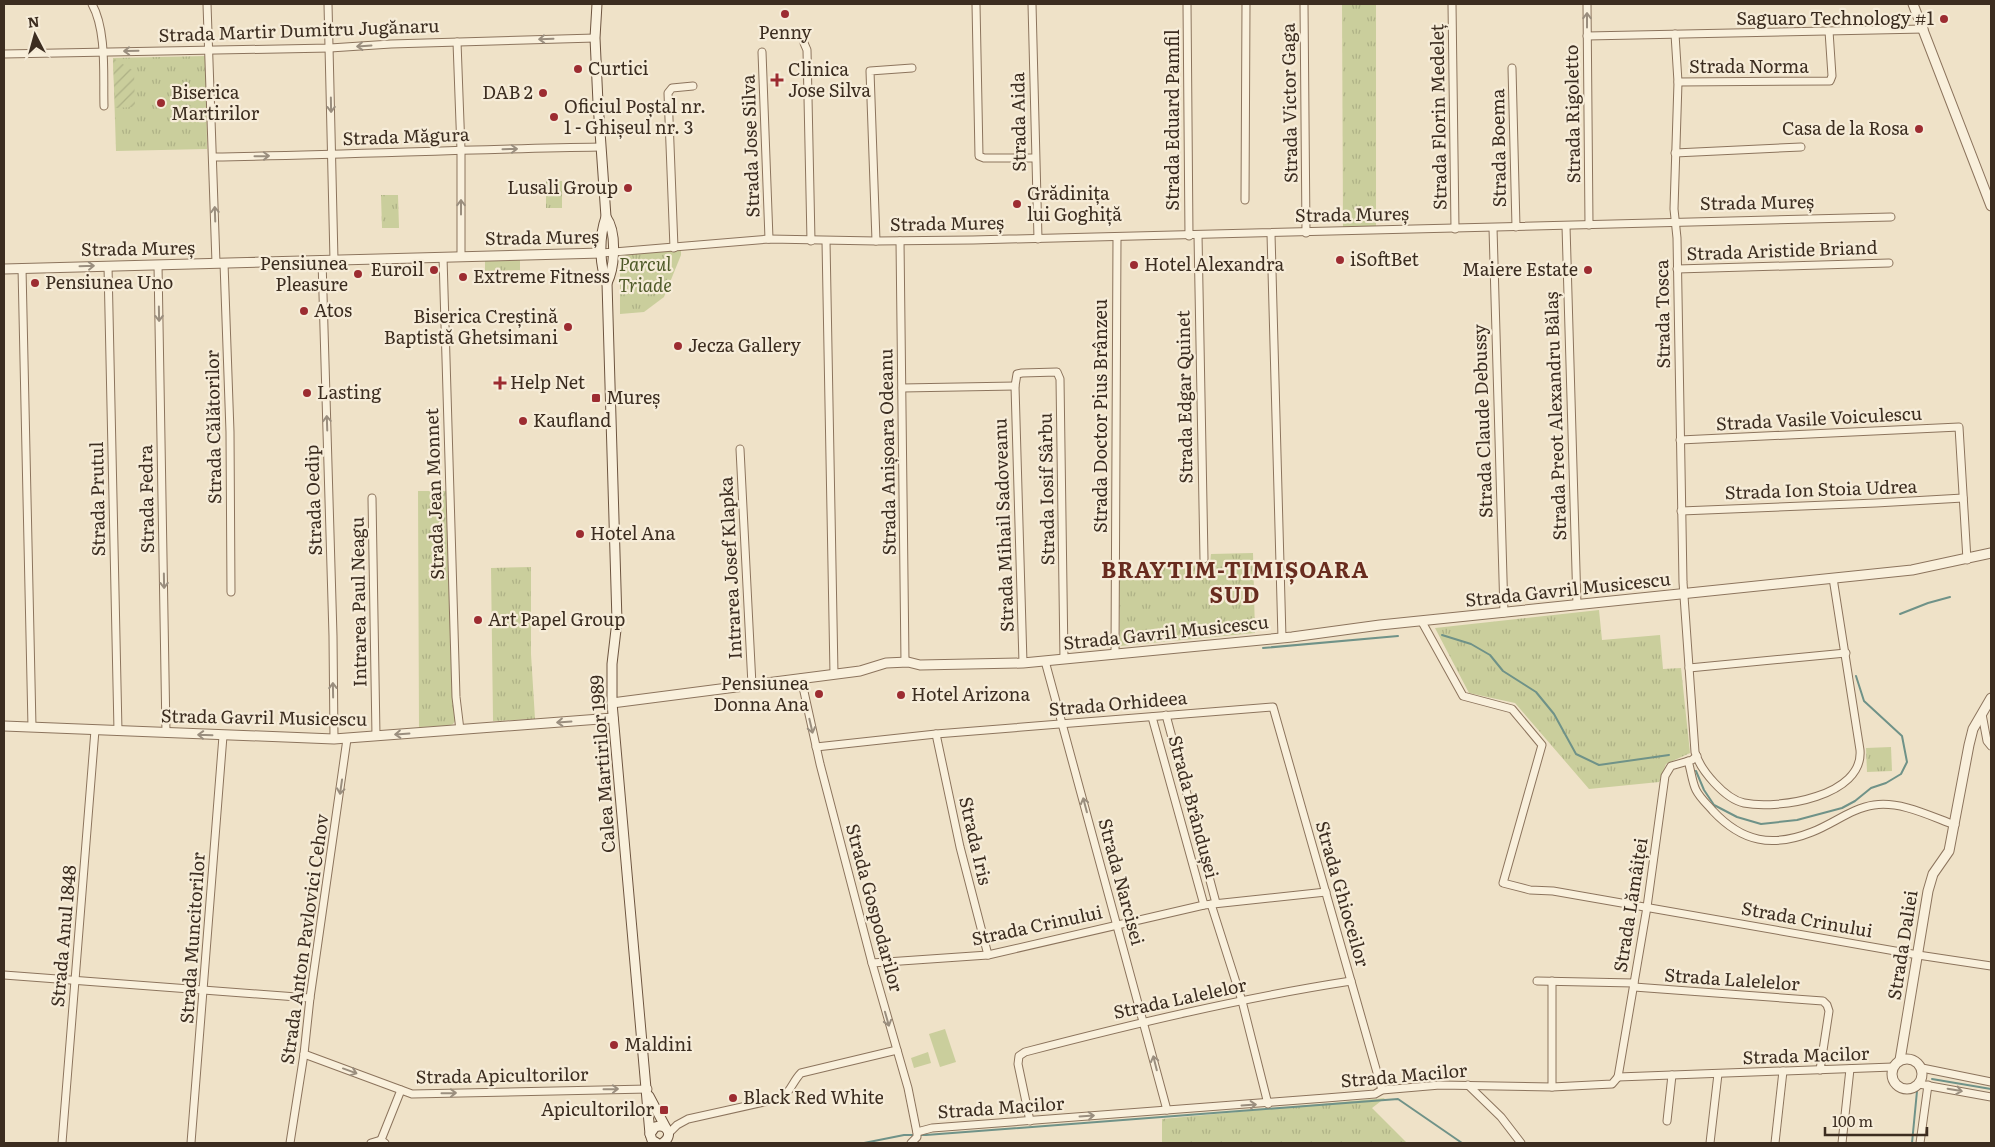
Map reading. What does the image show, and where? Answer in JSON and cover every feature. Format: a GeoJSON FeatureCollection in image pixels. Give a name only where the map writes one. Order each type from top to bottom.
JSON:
{"type":"FeatureCollection","features":[{"type":"Feature","properties":{"kind":"street"},"geometry":{"type":"LineString","coordinates":[[92,4],[99,20],[104,106]]}},
{"type":"Feature","properties":{"kind":"street","name":"Strada Călătorilor"},"geometry":{"type":"LineString","coordinates":[[207,4],[213,157],[230,432],[231,592]]}},
{"type":"Feature","properties":{"kind":"street"},"geometry":{"type":"LineString","coordinates":[[328,4],[334,260]]}},
{"type":"Feature","properties":{"kind":"street","name":"Calea Martirilor 1989"},"geometry":{"type":"LineString","coordinates":[[590,4],[595,38],[600,147],[606,217],[602,234],[602,253],[604,275],[607,283]]}},
{"type":"Feature","properties":{"kind":"street","name":"Calea Martirilor 1989"},"geometry":{"type":"LineString","coordinates":[[595,38],[597,4]]}},
{"type":"Feature","properties":{"kind":"street"},"geometry":{"type":"LineString","coordinates":[[976,4],[979,156],[984,158],[1035,158]]}},
{"type":"Feature","properties":{"kind":"street","name":"Strada Aida"},"geometry":{"type":"LineString","coordinates":[[1032,4],[1038,239]]}},
{"type":"Feature","properties":{"kind":"street","name":"Strada Eduard Pamfil"},"geometry":{"type":"LineString","coordinates":[[1187,4],[1189,236]]}},
{"type":"Feature","properties":{"kind":"street"},"geometry":{"type":"LineString","coordinates":[[1245,200],[1246,4]]}},
{"type":"Feature","properties":{"kind":"street","name":"Strada Victor Gaga"},"geometry":{"type":"LineString","coordinates":[[1304,4],[1306,233]]}},
{"type":"Feature","properties":{"kind":"street","name":"Strada Florin Medeleț"},"geometry":{"type":"LineString","coordinates":[[1452,4],[1455,229]]}},
{"type":"Feature","properties":{"kind":"street","name":"Strada Rigoletto"},"geometry":{"type":"LineString","coordinates":[[1587,4],[1589,225]]}},
{"type":"Feature","properties":{"kind":"street"},"geometry":{"type":"LineString","coordinates":[[1913,4],[1991,206]]}},
{"type":"Feature","properties":{"kind":"street"},"geometry":{"type":"LineString","coordinates":[[1587,36],[1924,29]]}},
{"type":"Feature","properties":{"kind":"street","name":"Strada Norma"},"geometry":{"type":"LineString","coordinates":[[1678,82],[1830,81],[1832,76],[1829,31]]}},
{"type":"Feature","properties":{"kind":"street","name":"Strada Tosca"},"geometry":{"type":"LineString","coordinates":[[1675,34],[1678,82],[1675,221],[1681,510],[1689,668]]}},
{"type":"Feature","properties":{"kind":"street","name":"Strada Martir Dumitru Jugănaru"},"geometry":{"type":"LineString","coordinates":[[4,54],[330,48],[595,38]]}},
{"type":"Feature","properties":{"kind":"street"},"geometry":{"type":"LineString","coordinates":[[457,42],[461,150],[461,256]]}},
{"type":"Feature","properties":{"kind":"street"},"geometry":{"type":"LineString","coordinates":[[804,43],[807,50],[811,241]]}},
{"type":"Feature","properties":{"kind":"street","name":"Strada Jose Silva"},"geometry":{"type":"LineString","coordinates":[[762,52],[769,239]]}},
{"type":"Feature","properties":{"kind":"street"},"geometry":{"type":"LineString","coordinates":[[876,241],[870,71],[912,68]]}},
{"type":"Feature","properties":{"kind":"street","name":"Strada Boema"},"geometry":{"type":"LineString","coordinates":[[1512,68],[1516,227]]}},
{"type":"Feature","properties":{"kind":"street"},"geometry":{"type":"LineString","coordinates":[[674,248],[668,93],[672,88],[693,86]]}},
{"type":"Feature","properties":{"kind":"street","name":"Strada Măgura"},"geometry":{"type":"LineString","coordinates":[[213,157],[600,147]]}},
{"type":"Feature","properties":{"kind":"street"},"geometry":{"type":"LineString","coordinates":[[1675,152],[1802,147]]}},
{"type":"Feature","properties":{"kind":"street","name":"Calea Martirilor 1989"},"geometry":{"type":"LineString","coordinates":[[606,217],[611,223],[613,233],[613,263],[607,283],[616,622],[612,664],[612,703],[652,1139]]}},
{"type":"Feature","properties":{"kind":"street","name":"Strada Mureș"},"geometry":{"type":"LineString","coordinates":[[4,269],[602,253],[769,239],[900,241],[1038,239],[1566,226],[1675,221],[1891,217]]}},
{"type":"Feature","properties":{"kind":"street","name":"Strada Preot Alexandru Bălaș"},"geometry":{"type":"LineString","coordinates":[[1566,226],[1577,605]]}},
{"type":"Feature","properties":{"kind":"street","name":"Strada Claude Debussy"},"geometry":{"type":"LineString","coordinates":[[1492,228],[1504,613]]}},
{"type":"Feature","properties":{"kind":"street"},"geometry":{"type":"LineString","coordinates":[[1271,234],[1282,638]]}},
{"type":"Feature","properties":{"kind":"street","name":"Strada Edgar Quinet"},"geometry":{"type":"LineString","coordinates":[[1198,235],[1204,559]]}},
{"type":"Feature","properties":{"kind":"street","name":"Strada Doctor Pius Brânzeu"},"geometry":{"type":"LineString","coordinates":[[1115,654],[1117,237]]}},
{"type":"Feature","properties":{"kind":"street"},"geometry":{"type":"LineString","coordinates":[[826,241],[834,674]]}},
{"type":"Feature","properties":{"kind":"street","name":"Strada Anișoara Odeanu"},"geometry":{"type":"LineString","coordinates":[[900,241],[905,662]]}},
{"type":"Feature","properties":{"kind":"street","name":"Strada Jean Monnet"},"geometry":{"type":"LineString","coordinates":[[443,257],[456,697],[460,730]]}},
{"type":"Feature","properties":{"kind":"street","name":"Strada Oedip"},"geometry":{"type":"LineString","coordinates":[[322,260],[333,636],[334,739]]}},
{"type":"Feature","properties":{"kind":"street","name":"Strada Aristide Briand"},"geometry":{"type":"LineString","coordinates":[[1677,269],[1888,263]]}},
{"type":"Feature","properties":{"kind":"street","name":"Strada Fedra"},"geometry":{"type":"LineString","coordinates":[[158,265],[166,733]]}},
{"type":"Feature","properties":{"kind":"street","name":"Strada Prutul"},"geometry":{"type":"LineString","coordinates":[[108,266],[118,731]]}},
{"type":"Feature","properties":{"kind":"street"},"geometry":{"type":"LineString","coordinates":[[22,268],[32,727]]}},
{"type":"Feature","properties":{"kind":"street","name":"Strada Iosif Sârbu"},"geometry":{"type":"LineString","coordinates":[[1015,386],[1017,374],[1056,372],[1060,375],[1064,660]]}},
{"type":"Feature","properties":{"kind":"street"},"geometry":{"type":"LineString","coordinates":[[902,388],[1015,386]]}},
{"type":"Feature","properties":{"kind":"street","name":"Strada Mihail Sadoveanu"},"geometry":{"type":"LineString","coordinates":[[1015,386],[1023,664]]}},
{"type":"Feature","properties":{"kind":"street","name":"Strada Vasile Voiculescu"},"geometry":{"type":"LineString","coordinates":[[1680,440],[1959,427],[1963,498]]}},
{"type":"Feature","properties":{"kind":"street","name":"Intrarea Josef Klapka"},"geometry":{"type":"LineString","coordinates":[[740,449],[752,685]]}},
{"type":"Feature","properties":{"kind":"street","name":"Intrarea Paul Neagu"},"geometry":{"type":"LineString","coordinates":[[372,498],[376,736]]}},
{"type":"Feature","properties":{"kind":"street"},"geometry":{"type":"LineString","coordinates":[[1963,498],[1967,560]]}},
{"type":"Feature","properties":{"kind":"street","name":"Strada Ion Stoia Udrea"},"geometry":{"type":"LineString","coordinates":[[1681,510],[1963,498]]}},
{"type":"Feature","properties":{"kind":"street","name":"Strada Gavril Musicescu"},"geometry":{"type":"LineString","coordinates":[[612,703],[860,671],[878,664],[905,662],[920,665],[1023,664],[1064,660],[1912,570],[1967,560],[1991,553]]}},
{"type":"Feature","properties":{"kind":"street"},"geometry":{"type":"LineString","coordinates":[[1833,578],[1846,653],[1861,759],[1859,767],[1849,779],[1822,794],[1799,801],[1745,803],[1738,801],[1716,784],[1704,770],[1697,756],[1689,668],[1846,653]]}},
{"type":"Feature","properties":{"kind":"street","name":"Strada Crinului"},"geometry":{"type":"LineString","coordinates":[[1422,622],[1463,696],[1512,709],[1542,745],[1503,882],[1530,890],[1553,891],[1991,966]]}},
{"type":"Feature","properties":{"kind":"street","name":"Strada Narcisei"},"geometry":{"type":"LineString","coordinates":[[1045,661],[1167,1110]]}},
{"type":"Feature","properties":{"kind":"street","name":"Strada Gospodarilor"},"geometry":{"type":"LineString","coordinates":[[801,678],[816,747],[872,963],[908,1088],[915,1138]]}},
{"type":"Feature","properties":{"kind":"street","name":"Strada Daliei"},"geometry":{"type":"LineString","coordinates":[[1900,1060],[1930,880],[1949,851],[1973,729],[1991,698]]}},
{"type":"Feature","properties":{"kind":"street","name":"Strada Orhideea"},"geometry":{"type":"LineString","coordinates":[[816,747],[936,734],[1273,707]]}},
{"type":"Feature","properties":{"kind":"street","name":"Strada Ghioceilor"},"geometry":{"type":"LineString","coordinates":[[1273,707],[1382,1090]]}},
{"type":"Feature","properties":{"kind":"street"},"geometry":{"type":"LineString","coordinates":[[1982,714],[1987,741],[1991,746]]}},
{"type":"Feature","properties":{"kind":"street","name":"Strada Brândușei"},"geometry":{"type":"LineString","coordinates":[[1166,715],[1210,904]]}},
{"type":"Feature","properties":{"kind":"street","name":"Strada Brândușei"},"geometry":{"type":"LineString","coordinates":[[1152,716],[1242,1002],[1268,1104]]}},
{"type":"Feature","properties":{"kind":"street","name":"Strada Gavril Musicescu"},"geometry":{"type":"LineString","coordinates":[[4,726],[223,736],[347,739],[613,718]]}},
{"type":"Feature","properties":{"kind":"street","name":"Strada Anul 1848"},"geometry":{"type":"LineString","coordinates":[[62,1143],[95,730]]}},
{"type":"Feature","properties":{"kind":"street","name":"Strada Iris"},"geometry":{"type":"LineString","coordinates":[[936,734],[960,847],[988,954]]}},
{"type":"Feature","properties":{"kind":"street","name":"Strada Muncitorilor"},"geometry":{"type":"LineString","coordinates":[[191,1143],[223,736]]}},
{"type":"Feature","properties":{"kind":"street","name":"Strada Anton Pavlovici Cehov"},"geometry":{"type":"LineString","coordinates":[[290,1143],[347,739]]}},
{"type":"Feature","properties":{"kind":"street","name":"Strada Lămâiței"},"geometry":{"type":"LineString","coordinates":[[1618,1077],[1634,985],[1665,776],[1671,766],[1697,756]]}},
{"type":"Feature","properties":{"kind":"street"},"geometry":{"type":"LineString","coordinates":[[1688,761],[1699,796],[1723,821],[1736,831],[1756,840],[1780,841],[1803,836],[1861,808],[1873,805],[1894,805],[1955,825]]}},
{"type":"Feature","properties":{"kind":"street","name":"Strada Crinului"},"geometry":{"type":"LineString","coordinates":[[872,963],[988,954],[1210,904],[1326,892]]}},
{"type":"Feature","properties":{"kind":"street"},"geometry":{"type":"LineString","coordinates":[[4,975],[310,998]]}},
{"type":"Feature","properties":{"kind":"street","name":"Strada Lalelelor"},"geometry":{"type":"LineString","coordinates":[[1030,1121],[1018,1064],[1019,1056],[1025,1052],[1144,1022],[1298,989],[1351,981]]}},
{"type":"Feature","properties":{"kind":"street","name":"Strada Lalelelor"},"geometry":{"type":"LineString","coordinates":[[1537,981],[1634,985],[1823,1001],[1829,1011],[1820,1070]]}},
{"type":"Feature","properties":{"kind":"street"},"geometry":{"type":"LineString","coordinates":[[1552,981],[1552,1086]]}},
{"type":"Feature","properties":{"kind":"street"},"geometry":{"type":"LineString","coordinates":[[652,1139],[652,1129],[657,1126],[667,1137],[677,1125],[688,1119],[782,1098],[789,1092],[796,1078],[801,1073],[897,1050]]}},
{"type":"Feature","properties":{"kind":"street","name":"Strada Apicultorilor"},"geometry":{"type":"LineString","coordinates":[[304,1054],[412,1094],[648,1091]]}},
{"type":"Feature","properties":{"kind":"street"},"geometry":{"type":"LineString","coordinates":[[1991,1082],[1930,1071],[1922,1068],[1917,1062],[1909,1058],[1900,1060],[1892,1068],[1891,1074],[1896,1085],[1908,1090],[1923,1084],[1991,1097]]}},
{"type":"Feature","properties":{"kind":"street","name":"Strada Macilor"},"geometry":{"type":"LineString","coordinates":[[915,1138],[932,1128],[1268,1104],[1375,1094],[1382,1090],[1421,1086],[1612,1084],[1618,1077],[1892,1068]]}},
{"type":"Feature","properties":{"kind":"street"},"geometry":{"type":"LineString","coordinates":[[1920,1143],[1922,1068]]}},
{"type":"Feature","properties":{"kind":"street"},"geometry":{"type":"LineString","coordinates":[[1842,1143],[1850,1069]]}},
{"type":"Feature","properties":{"kind":"street"},"geometry":{"type":"LineString","coordinates":[[1775,1143],[1783,1071]]}},
{"type":"Feature","properties":{"kind":"street"},"geometry":{"type":"LineString","coordinates":[[1710,1143],[1718,1074]]}},
{"type":"Feature","properties":{"kind":"street"},"geometry":{"type":"LineString","coordinates":[[1667,1121],[1672,1075]]}},
{"type":"Feature","properties":{"kind":"street"},"geometry":{"type":"LineString","coordinates":[[1468,1085],[1502,1118],[1522,1143]]}},
{"type":"Feature","properties":{"kind":"street"},"geometry":{"type":"LineString","coordinates":[[371,1143],[383,1142],[401,1090]]}},
{"type":"Feature","properties":{"kind":"street","name":"Calea Martirilor 1989"},"geometry":{"type":"LineString","coordinates":[[648,1091],[667,1137]]}},
{"type":"Feature","properties":{"kind":"green space"},"geometry":{"type":"Polygon","coordinates":[[[1342,4],[1376,4],[1376,227],[1343,227],[1342,4]]]}},
{"type":"Feature","properties":{"kind":"green space"},"geometry":{"type":"Polygon","coordinates":[[[206,56],[207,149],[116,151],[113,58],[206,56]]]}},
{"type":"Feature","properties":{"kind":"green space"},"geometry":{"type":"Polygon","coordinates":[[[113,58],[134,71],[135,107],[115,108],[113,58]]]}},
{"type":"Feature","properties":{"kind":"green space"},"geometry":{"type":"Polygon","coordinates":[[[546,181],[562,181],[562,208],[546,208],[546,181]]]}},
{"type":"Feature","properties":{"kind":"green space"},"geometry":{"type":"Polygon","coordinates":[[[381,195],[398,195],[399,228],[382,228],[381,195]]]}},
{"type":"Feature","properties":{"kind":"green space","name":"Parcul Triade"},"geometry":{"type":"Polygon","coordinates":[[[681,250],[681,255],[664,297],[644,312],[620,314],[620,257],[628,252],[681,250]]]}},
{"type":"Feature","properties":{"kind":"green space"},"geometry":{"type":"Polygon","coordinates":[[[520,258],[520,270],[485,271],[485,259],[520,258]]]}},
{"type":"Feature","properties":{"kind":"green space"},"geometry":{"type":"Polygon","coordinates":[[[418,491],[447,491],[452,694],[455,721],[448,726],[419,727],[418,491]]]}},
{"type":"Feature","properties":{"kind":"green space"},"geometry":{"type":"Polygon","coordinates":[[[1253,553],[1255,633],[1120,646],[1119,576],[1151,576],[1152,563],[1197,563],[1203,566],[1210,564],[1211,554],[1253,553]]]}},
{"type":"Feature","properties":{"kind":"green space"},"geometry":{"type":"Polygon","coordinates":[[[531,567],[531,654],[535,719],[493,721],[491,568],[531,567]]]}},
{"type":"Feature","properties":{"kind":"green space"},"geometry":{"type":"Polygon","coordinates":[[[1599,610],[1602,640],[1660,635],[1663,669],[1681,668],[1690,753],[1666,764],[1659,782],[1589,789],[1515,703],[1469,693],[1435,628],[1599,610]]]}},
{"type":"Feature","properties":{"kind":"green space"},"geometry":{"type":"Polygon","coordinates":[[[1891,747],[1892,771],[1867,772],[1866,748],[1891,747]]]}},
{"type":"Feature","properties":{"kind":"green space"},"geometry":{"type":"Polygon","coordinates":[[[945,1029],[956,1062],[940,1067],[929,1034],[945,1029]]]}},
{"type":"Feature","properties":{"kind":"green space"},"geometry":{"type":"Polygon","coordinates":[[[928,1052],[931,1063],[914,1068],[911,1058],[928,1052]]]}},
{"type":"Feature","properties":{"kind":"green space"},"geometry":{"type":"Polygon","coordinates":[[[1385,1098],[1372,1108],[1407,1143],[1162,1143],[1162,1119],[1385,1098]]]}},
{"type":"Feature","properties":{"kind":"waterway"},"geometry":{"type":"LineString","coordinates":[[1900,614],[1950,597]]}},
{"type":"Feature","properties":{"kind":"waterway"},"geometry":{"type":"LineString","coordinates":[[1442,635],[1471,644],[1490,655],[1503,671],[1536,692],[1554,714],[1576,754],[1599,765],[1669,755]]}},
{"type":"Feature","properties":{"kind":"waterway"},"geometry":{"type":"LineString","coordinates":[[1263,648],[1398,636]]}},
{"type":"Feature","properties":{"kind":"waterway"},"geometry":{"type":"LineString","coordinates":[[1696,771],[1704,790],[1714,805],[1737,817],[1761,824],[1797,820],[1842,808],[1855,801],[1871,788],[1886,783],[1901,774],[1907,762],[1902,736],[1864,701],[1856,676]]}},
{"type":"Feature","properties":{"kind":"waterway"},"geometry":{"type":"LineString","coordinates":[[1932,1079],[1991,1089]]}},
{"type":"Feature","properties":{"kind":"waterway"},"geometry":{"type":"LineString","coordinates":[[1912,1143],[1917,1091]]}},
{"type":"Feature","properties":{"kind":"waterway"},"geometry":{"type":"LineString","coordinates":[[864,1143],[904,1135],[926,1135],[1398,1099],[1462,1143]]}},
{"type":"Feature","properties":{"kind":"place","name":"Penny"},"geometry":{"type":"Point","coordinates":[785,14]}},
{"type":"Feature","properties":{"kind":"place","name":"Saguaro Technology #1"},"geometry":{"type":"Point","coordinates":[1944,19]}},
{"type":"Feature","properties":{"kind":"place","name":"Curtici"},"geometry":{"type":"Point","coordinates":[578,69]}},
{"type":"Feature","properties":{"kind":"place","name":"Clinica Jose Silva"},"geometry":{"type":"Point","coordinates":[777,80]}},
{"type":"Feature","properties":{"kind":"place","name":"DAB 2"},"geometry":{"type":"Point","coordinates":[543,93]}},
{"type":"Feature","properties":{"kind":"place","name":"Biserica Martirilor"},"geometry":{"type":"Point","coordinates":[161,103]}},
{"type":"Feature","properties":{"kind":"place","name":"Oficiul Poștal nr. 1 - Ghișeul nr. 3"},"geometry":{"type":"Point","coordinates":[554,117]}},
{"type":"Feature","properties":{"kind":"place","name":"Casa de la Rosa"},"geometry":{"type":"Point","coordinates":[1919,129]}},
{"type":"Feature","properties":{"kind":"place","name":"Lusali Group"},"geometry":{"type":"Point","coordinates":[628,188]}},
{"type":"Feature","properties":{"kind":"place","name":"Grădinița lui Goghiță"},"geometry":{"type":"Point","coordinates":[1017,204]}},
{"type":"Feature","properties":{"kind":"place","name":"iSoftBet"},"geometry":{"type":"Point","coordinates":[1340,260]}},
{"type":"Feature","properties":{"kind":"place","name":"Hotel Alexandra"},"geometry":{"type":"Point","coordinates":[1134,265]}},
{"type":"Feature","properties":{"kind":"place","name":"Euroil"},"geometry":{"type":"Point","coordinates":[434,270]}},
{"type":"Feature","properties":{"kind":"place","name":"Maiere Estate"},"geometry":{"type":"Point","coordinates":[1588,270]}},
{"type":"Feature","properties":{"kind":"place","name":"Pensiunea Pleasure"},"geometry":{"type":"Point","coordinates":[358,274]}},
{"type":"Feature","properties":{"kind":"place","name":"Extreme Fitness"},"geometry":{"type":"Point","coordinates":[463,277]}},
{"type":"Feature","properties":{"kind":"place","name":"Pensiunea Uno"},"geometry":{"type":"Point","coordinates":[35,283]}},
{"type":"Feature","properties":{"kind":"place","name":"Atos"},"geometry":{"type":"Point","coordinates":[304,311]}},
{"type":"Feature","properties":{"kind":"place","name":"Biserica Creștină Baptistă Ghetsimani"},"geometry":{"type":"Point","coordinates":[568,327]}},
{"type":"Feature","properties":{"kind":"place","name":"Jecza Gallery"},"geometry":{"type":"Point","coordinates":[678,346]}},
{"type":"Feature","properties":{"kind":"place","name":"Help Net"},"geometry":{"type":"Point","coordinates":[500,383]}},
{"type":"Feature","properties":{"kind":"place","name":"Lasting"},"geometry":{"type":"Point","coordinates":[307,393]}},
{"type":"Feature","properties":{"kind":"place","name":"Mureș"},"geometry":{"type":"Point","coordinates":[596,398]}},
{"type":"Feature","properties":{"kind":"place","name":"Kaufland"},"geometry":{"type":"Point","coordinates":[523,421]}},
{"type":"Feature","properties":{"kind":"place","name":"Hotel Ana"},"geometry":{"type":"Point","coordinates":[580,534]}},
{"type":"Feature","properties":{"kind":"place","name":"Art Papel Group"},"geometry":{"type":"Point","coordinates":[478,620]}},
{"type":"Feature","properties":{"kind":"place","name":"Pensiunea Donna Ana"},"geometry":{"type":"Point","coordinates":[819,694]}},
{"type":"Feature","properties":{"kind":"place","name":"Hotel Arizona"},"geometry":{"type":"Point","coordinates":[901,695]}},
{"type":"Feature","properties":{"kind":"place","name":"Maldini"},"geometry":{"type":"Point","coordinates":[614,1045]}},
{"type":"Feature","properties":{"kind":"place","name":"Black Red White"},"geometry":{"type":"Point","coordinates":[733,1098]}},
{"type":"Feature","properties":{"kind":"place","name":"Apicultorilor"},"geometry":{"type":"Point","coordinates":[664,1110]}},
{"type":"Feature","properties":{"kind":"district","name":"BRAYTIM-TIMIȘOARA SUD"},"geometry":{"type":"Point","coordinates":[1235,582]}}]}
